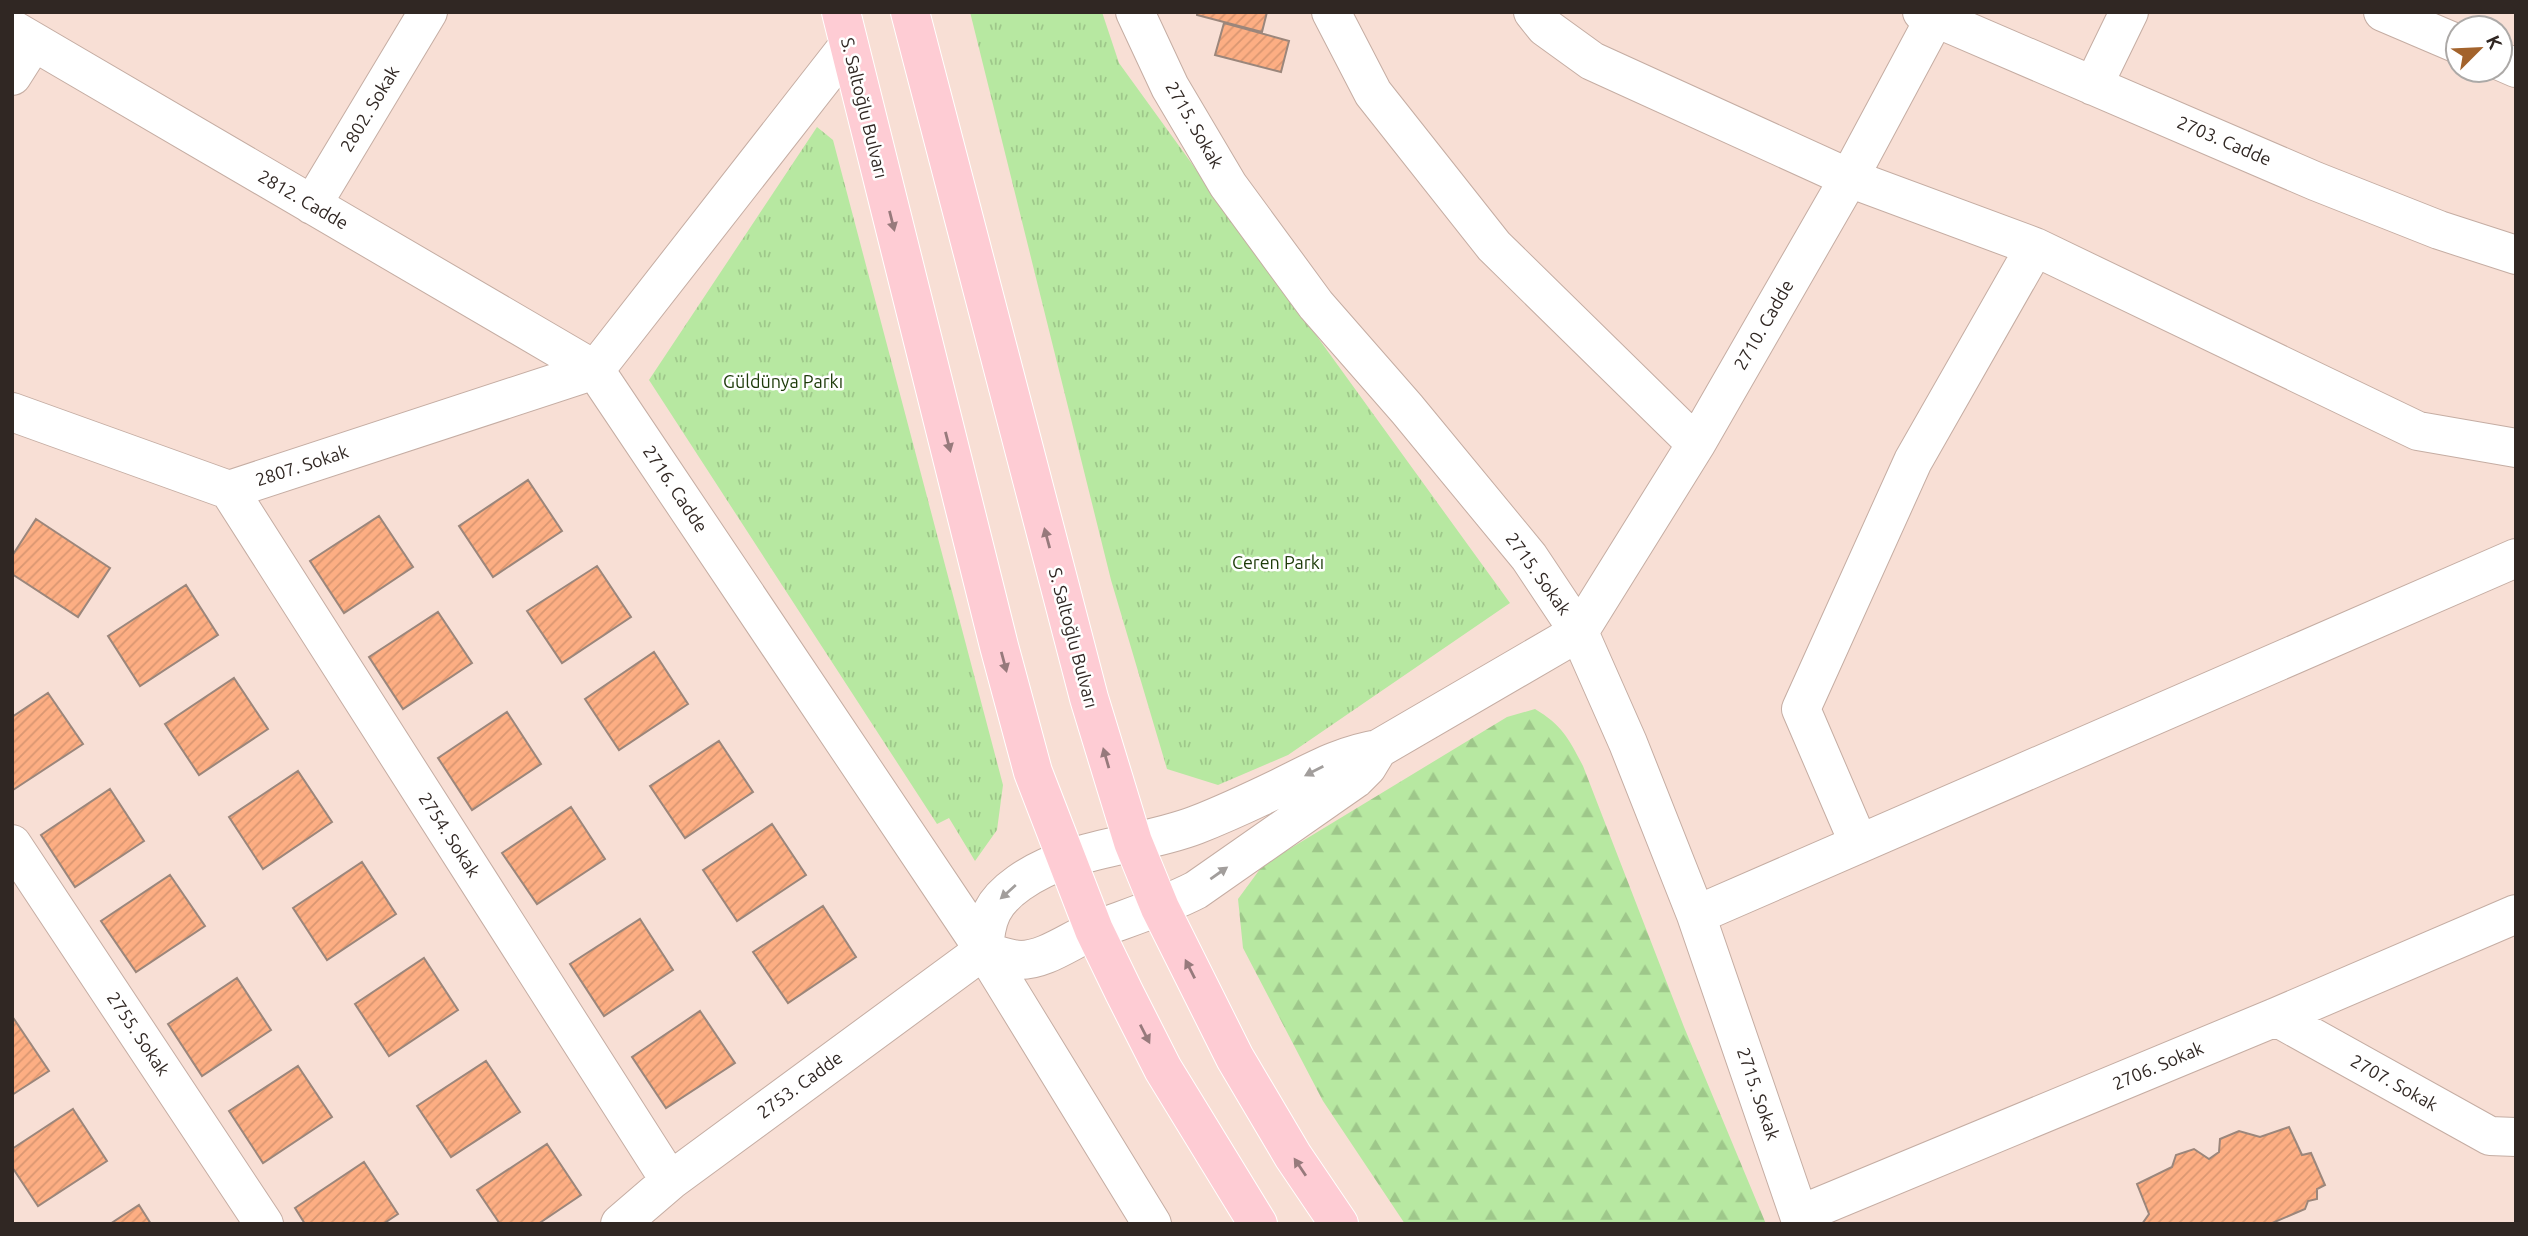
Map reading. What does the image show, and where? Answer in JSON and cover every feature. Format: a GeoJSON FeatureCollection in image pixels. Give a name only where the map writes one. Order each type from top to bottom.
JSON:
{"type":"FeatureCollection","features":[{"type":"Feature","properties":{"kind":"main road","name":"S. Saltoğlu Bulvarı"},"geometry":{"type":"LineString","coordinates":[[911,12],[1089,698],[1133,842],[1160,908],[1235,1058],[1293,1156],[1339,1224]]}},
{"type":"Feature","properties":{"kind":"main road","name":"S. Saltoğlu Bulvarı"},"geometry":{"type":"LineString","coordinates":[[845,29],[1033,772],[1094,930],[1163,1069],[1258,1224]]}},
{"type":"Feature","properties":{"kind":"street","name":"2802. Sokak"},"geometry":{"type":"LineString","coordinates":[[312,205],[428,12]]}},
{"type":"Feature","properties":{"kind":"street","name":"2715. Sokak"},"geometry":{"type":"LineString","coordinates":[[1135,12],[1170,87],[1228,185],[1316,305],[1407,409],[1529,557],[1579,632],[1628,743],[1696,915],[1801,1219]]}},
{"type":"Feature","properties":{"kind":"street"},"geometry":{"type":"LineString","coordinates":[[1331,12],[1373,93],[1494,246],[1696,444]]}},
{"type":"Feature","properties":{"kind":"street"},"geometry":{"type":"LineString","coordinates":[[1533,12],[1545,27],[1592,61],[1849,178],[2035,247],[2418,431],[2516,448]]}},
{"type":"Feature","properties":{"kind":"street"},"geometry":{"type":"LineString","coordinates":[[2094,86],[2129,12]]}},
{"type":"Feature","properties":{"kind":"street"},"geometry":{"type":"LineString","coordinates":[[2383,12],[2444,38]]}},
{"type":"Feature","properties":{"kind":"street","name":"2710. Cadde"},"geometry":{"type":"LineString","coordinates":[[1579,632],[1696,444],[1849,178],[1932,14]]}},
{"type":"Feature","properties":{"kind":"street","name":"2703. Cadde"},"geometry":{"type":"LineString","coordinates":[[1932,14],[2327,186],[2439,230],[2516,255]]}},
{"type":"Feature","properties":{"kind":"street","name":"2812. Cadde"},"geometry":{"type":"LineString","coordinates":[[22,28],[312,205],[595,370]]}},
{"type":"Feature","properties":{"kind":"street"},"geometry":{"type":"LineString","coordinates":[[12,76],[22,28]]}},
{"type":"Feature","properties":{"kind":"street"},"geometry":{"type":"LineString","coordinates":[[595,370],[845,29]]}},
{"type":"Feature","properties":{"kind":"street"},"geometry":{"type":"LineString","coordinates":[[1858,844],[1801,709],[1913,461],[2035,247]]}},
{"type":"Feature","properties":{"kind":"street","name":"2807. Sokak"},"geometry":{"type":"LineString","coordinates":[[229,490],[595,370]]}},
{"type":"Feature","properties":{"kind":"street","name":"2716. Cadde"},"geometry":{"type":"LineString","coordinates":[[595,370],[984,950],[1152,1224]]}},
{"type":"Feature","properties":{"kind":"street"},"geometry":{"type":"LineString","coordinates":[[12,412],[229,490]]}},
{"type":"Feature","properties":{"kind":"street","name":"2754. Sokak"},"geometry":{"type":"LineString","coordinates":[[229,490],[670,1181]]}},
{"type":"Feature","properties":{"kind":"street"},"geometry":{"type":"LineString","coordinates":[[1696,915],[2516,558]]}},
{"type":"Feature","properties":{"kind":"street"},"geometry":{"type":"LineString","coordinates":[[1378,749],[1367,767],[1354,779],[1196,890],[1160,908],[1094,930],[1052,950],[1022,960],[997,956],[984,950],[990,910],[1019,883],[1065,859],[1193,826],[1277,789],[1334,760],[1356,752],[1378,749],[1579,632]]}},
{"type":"Feature","properties":{"kind":"street","name":"2755. Sokak"},"geometry":{"type":"LineString","coordinates":[[12,844],[264,1224]]}},
{"type":"Feature","properties":{"kind":"street","name":"2706. Sokak"},"geometry":{"type":"LineString","coordinates":[[1801,1219],[2516,914]]}},
{"type":"Feature","properties":{"kind":"street","name":"2753. Cadde"},"geometry":{"type":"LineString","coordinates":[[620,1224],[670,1181],[984,950]]}},
{"type":"Feature","properties":{"kind":"street","name":"2707. Sokak"},"geometry":{"type":"LineString","coordinates":[[2276,1017],[2490,1136],[2516,1137]]}},
{"type":"Feature","properties":{"kind":"green space","name":"Ceren Parkı"},"geometry":{"type":"Polygon","coordinates":[[[970,12],[1102,12],[1119,63],[1510,603],[1288,755],[1218,785],[1167,769],[1111,580],[970,12]]]}},
{"type":"Feature","properties":{"kind":"green space","name":"Güldünya Parkı"},"geometry":{"type":"Polygon","coordinates":[[[817,127],[833,140],[1003,785],[997,830],[975,861],[949,818],[937,824],[649,380],[817,127]]]}},
{"type":"Feature","properties":{"kind":"green space"},"geometry":{"type":"Polygon","coordinates":[[[1535,709],[1564,733],[1583,766],[1684,1027],[1766,1224],[1405,1224],[1323,1101],[1243,948],[1238,899],[1263,865],[1507,717],[1535,709]]]}},
{"type":"Feature","properties":{"kind":"building"},"geometry":{"type":"Polygon","coordinates":[[[1197,12],[1267,12],[1262,32],[1197,15],[1197,12]]]}},
{"type":"Feature","properties":{"kind":"building"},"geometry":{"type":"Polygon","coordinates":[[[1224,23],[1289,41],[1281,72],[1215,55],[1224,23]]]}},
{"type":"Feature","properties":{"kind":"building"},"geometry":{"type":"Polygon","coordinates":[[[528,480],[562,531],[493,577],[459,526],[528,480]]]}},
{"type":"Feature","properties":{"kind":"building"},"geometry":{"type":"Polygon","coordinates":[[[379,516],[413,567],[344,613],[310,561],[379,516]]]}},
{"type":"Feature","properties":{"kind":"building"},"geometry":{"type":"Polygon","coordinates":[[[36,519],[110,568],[78,617],[12,574],[12,556],[36,519]]]}},
{"type":"Feature","properties":{"kind":"building"},"geometry":{"type":"Polygon","coordinates":[[[597,566],[631,617],[562,663],[527,611],[597,566]]]}},
{"type":"Feature","properties":{"kind":"building"},"geometry":{"type":"Polygon","coordinates":[[[186,585],[218,635],[140,686],[108,636],[186,585]]]}},
{"type":"Feature","properties":{"kind":"building"},"geometry":{"type":"Polygon","coordinates":[[[438,612],[472,663],[403,709],[369,657],[438,612]]]}},
{"type":"Feature","properties":{"kind":"building"},"geometry":{"type":"Polygon","coordinates":[[[654,652],[688,704],[619,750],[585,699],[654,652]]]}},
{"type":"Feature","properties":{"kind":"building"},"geometry":{"type":"Polygon","coordinates":[[[234,678],[268,729],[199,775],[165,724],[234,678]]]}},
{"type":"Feature","properties":{"kind":"building"},"geometry":{"type":"Polygon","coordinates":[[[48,693],[83,744],[13,790],[12,717],[48,693]]]}},
{"type":"Feature","properties":{"kind":"building"},"geometry":{"type":"Polygon","coordinates":[[[507,712],[541,764],[472,810],[438,758],[507,712]]]}},
{"type":"Feature","properties":{"kind":"building"},"geometry":{"type":"Polygon","coordinates":[[[719,741],[753,792],[685,838],[650,786],[719,741]]]}},
{"type":"Feature","properties":{"kind":"building"},"geometry":{"type":"Polygon","coordinates":[[[298,771],[332,822],[263,869],[229,817],[298,771]]]}},
{"type":"Feature","properties":{"kind":"building"},"geometry":{"type":"Polygon","coordinates":[[[110,789],[144,841],[75,887],[41,835],[110,789]]]}},
{"type":"Feature","properties":{"kind":"building"},"geometry":{"type":"Polygon","coordinates":[[[571,807],[605,859],[537,904],[502,853],[571,807]]]}},
{"type":"Feature","properties":{"kind":"building"},"geometry":{"type":"Polygon","coordinates":[[[772,824],[806,875],[737,921],[703,870],[772,824]]]}},
{"type":"Feature","properties":{"kind":"building"},"geometry":{"type":"Polygon","coordinates":[[[362,862],[396,914],[327,960],[293,908],[362,862]]]}},
{"type":"Feature","properties":{"kind":"building"},"geometry":{"type":"Polygon","coordinates":[[[170,875],[205,926],[136,972],[101,921],[170,875]]]}},
{"type":"Feature","properties":{"kind":"building"},"geometry":{"type":"Polygon","coordinates":[[[823,906],[856,957],[788,1003],[753,952],[823,906]]]}},
{"type":"Feature","properties":{"kind":"building"},"geometry":{"type":"Polygon","coordinates":[[[640,919],[673,970],[604,1016],[570,964],[640,919]]]}},
{"type":"Feature","properties":{"kind":"building"},"geometry":{"type":"Polygon","coordinates":[[[424,958],[458,1010],[389,1056],[355,1004],[424,958]]]}},
{"type":"Feature","properties":{"kind":"building"},"geometry":{"type":"Polygon","coordinates":[[[237,978],[271,1030],[202,1076],[168,1024],[237,978]]]}},
{"type":"Feature","properties":{"kind":"building"},"geometry":{"type":"Polygon","coordinates":[[[700,1011],[735,1063],[666,1108],[632,1057],[700,1011]]]}},
{"type":"Feature","properties":{"kind":"building"},"geometry":{"type":"Polygon","coordinates":[[[14,1019],[49,1071],[12,1095],[12,1021],[14,1019]]]}},
{"type":"Feature","properties":{"kind":"building"},"geometry":{"type":"Polygon","coordinates":[[[486,1061],[520,1112],[451,1157],[417,1106],[486,1061]]]}},
{"type":"Feature","properties":{"kind":"building"},"geometry":{"type":"Polygon","coordinates":[[[298,1066],[332,1117],[263,1163],[229,1111],[298,1066]]]}},
{"type":"Feature","properties":{"kind":"building"},"geometry":{"type":"Polygon","coordinates":[[[73,1109],[107,1161],[38,1206],[12,1167],[12,1149],[73,1109]]]}},
{"type":"Feature","properties":{"kind":"building"},"geometry":{"type":"Polygon","coordinates":[[[2289,1127],[2302,1155],[2311,1153],[2325,1185],[2317,1189],[2317,1199],[2308,1201],[2305,1209],[2270,1224],[2142,1224],[2149,1214],[2137,1184],[2172,1167],[2176,1155],[2194,1149],[2209,1159],[2219,1152],[2220,1139],[2239,1131],[2260,1137],[2289,1127]]]}},
{"type":"Feature","properties":{"kind":"building"},"geometry":{"type":"Polygon","coordinates":[[[547,1144],[581,1195],[538,1224],[500,1224],[477,1190],[547,1144]]]}},
{"type":"Feature","properties":{"kind":"building"},"geometry":{"type":"Polygon","coordinates":[[[364,1162],[398,1214],[383,1224],[305,1224],[295,1208],[364,1162]]]}},
{"type":"Feature","properties":{"kind":"building"},"geometry":{"type":"Polygon","coordinates":[[[139,1205],[151,1224],[110,1224],[139,1205]]]}}]}
